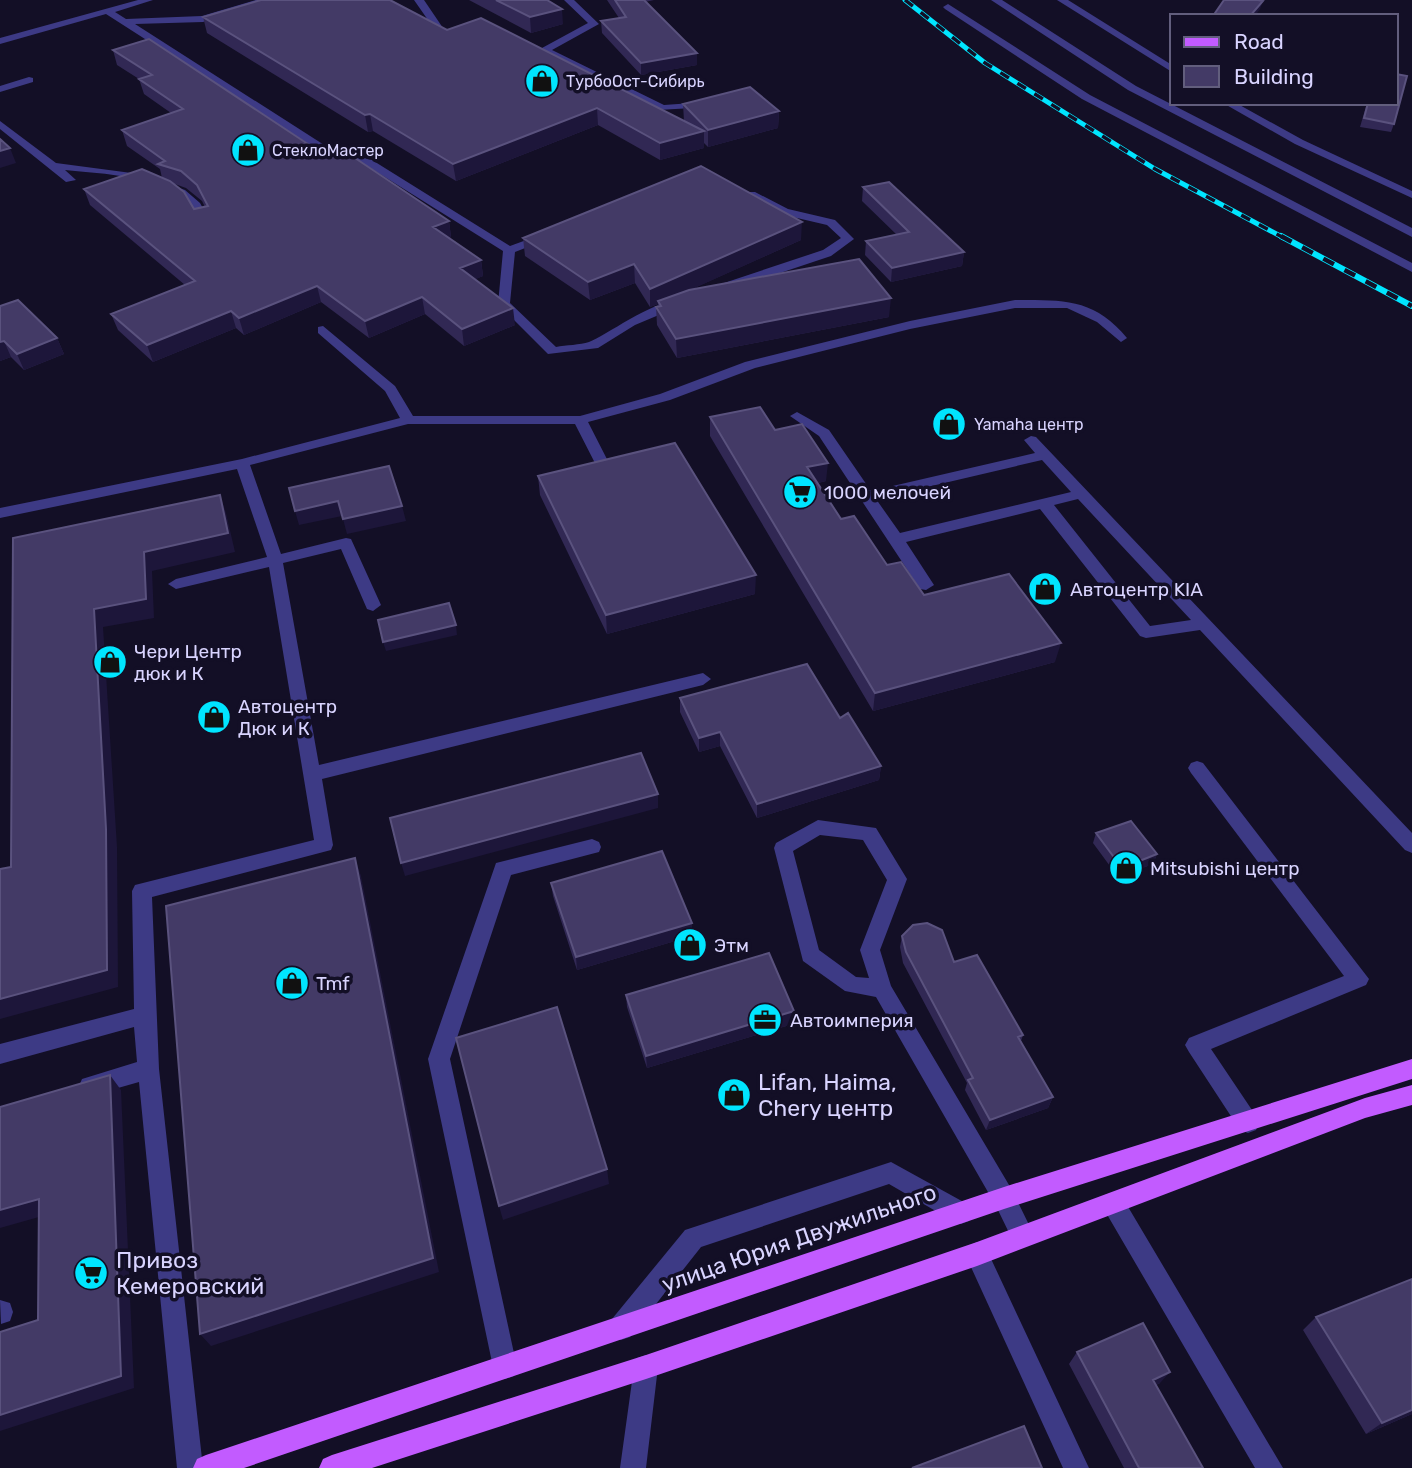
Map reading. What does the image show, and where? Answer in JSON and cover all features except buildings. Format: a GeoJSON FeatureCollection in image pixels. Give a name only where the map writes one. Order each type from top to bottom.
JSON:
{"type":"FeatureCollection","features":[{"type":"Feature","properties":{"kind":"main road","name":"улица Юрия Двужильного"},"geometry":{"type":"LineString","coordinates":[[206,1468],[1004,1198],[1412,1069]]}},
{"type":"Feature","properties":{"kind":"main road"},"geometry":{"type":"LineString","coordinates":[[332,1468],[646,1367],[977,1254],[1365,1108],[1412,1095]]}},
{"type":"Feature","properties":{"kind":"street"},"geometry":{"type":"LineString","coordinates":[[0,41],[148,0]]}},
{"type":"Feature","properties":{"kind":"street"},"geometry":{"type":"LineString","coordinates":[[126,22],[203,19],[265,0]]}},
{"type":"Feature","properties":{"kind":"street"},"geometry":{"type":"LineString","coordinates":[[419,0],[439,28]]}},
{"type":"Feature","properties":{"kind":"street"},"geometry":{"type":"LineString","coordinates":[[569,0],[594,24],[545,50],[662,108],[714,104]]}},
{"type":"Feature","properties":{"kind":"street"},"geometry":{"type":"LineString","coordinates":[[996,0],[1120,90],[1412,233]]}},
{"type":"Feature","properties":{"kind":"street"},"geometry":{"type":"LineString","coordinates":[[1062,0],[1170,68]]}},
{"type":"Feature","properties":{"kind":"street"},"geometry":{"type":"LineString","coordinates":[[948,7],[1086,97],[1412,268]]}},
{"type":"Feature","properties":{"kind":"street"},"geometry":{"type":"LineString","coordinates":[[107,11],[328,152],[368,162],[509,250]]}},
{"type":"Feature","properties":{"kind":"street"},"geometry":{"type":"LineString","coordinates":[[0,89],[29,80]]}},
{"type":"Feature","properties":{"kind":"street"},"geometry":{"type":"LineString","coordinates":[[1086,97],[1120,90]]}},
{"type":"Feature","properties":{"kind":"street"},"geometry":{"type":"LineString","coordinates":[[1232,105],[1299,142],[1412,195]]}},
{"type":"Feature","properties":{"kind":"street"},"geometry":{"type":"LineString","coordinates":[[0,124],[70,180]]}},
{"type":"Feature","properties":{"kind":"street"},"geometry":{"type":"LineString","coordinates":[[52,166],[132,174],[169,186],[202,211],[204,221]]}},
{"type":"Feature","properties":{"kind":"street"},"geometry":{"type":"LineString","coordinates":[[708,293],[827,253],[848,239],[831,222],[784,212],[735,186]]}},
{"type":"Feature","properties":{"kind":"street"},"geometry":{"type":"LineString","coordinates":[[509,250],[559,231]]}},
{"type":"Feature","properties":{"kind":"street"},"geometry":{"type":"LineString","coordinates":[[509,250],[504,304],[553,351],[593,345],[630,322],[695,298]]}},
{"type":"Feature","properties":{"kind":"street"},"geometry":{"type":"LineString","coordinates":[[0,513],[242,463],[408,420],[580,420],[665,397],[750,365],[910,325],[1015,304],[1069,304],[1101,319],[1121,338]]}},
{"type":"Feature","properties":{"kind":"street"},"geometry":{"type":"LineString","coordinates":[[323,330],[390,389],[408,420]]}},
{"type":"Feature","properties":{"kind":"street"},"geometry":{"type":"LineString","coordinates":[[797,416],[824,433],[926,585]]}},
{"type":"Feature","properties":{"kind":"street"},"geometry":{"type":"LineString","coordinates":[[580,420],[604,467]]}},
{"type":"Feature","properties":{"kind":"street"},"geometry":{"type":"LineString","coordinates":[[1031,440],[1412,845]]}},
{"type":"Feature","properties":{"kind":"street"},"geometry":{"type":"LineString","coordinates":[[865,497],[1045,455]]}},
{"type":"Feature","properties":{"kind":"street"},"geometry":{"type":"LineString","coordinates":[[190,1468],[148,1069],[144,1015],[142,891],[324,845],[275,559],[242,463]]}},
{"type":"Feature","properties":{"kind":"street"},"geometry":{"type":"LineString","coordinates":[[895,539],[1082,494]]}},
{"type":"Feature","properties":{"kind":"street"},"geometry":{"type":"LineString","coordinates":[[1042,502],[1146,632],[1204,624]]}},
{"type":"Feature","properties":{"kind":"street"},"geometry":{"type":"LineString","coordinates":[[176,584],[346,543],[373,605]]}},
{"type":"Feature","properties":{"kind":"street"},"geometry":{"type":"LineString","coordinates":[[312,774],[703,679]]}},
{"type":"Feature","properties":{"kind":"street"},"geometry":{"type":"LineString","coordinates":[[1197,768],[1359,979],[1196,1045],[1248,1123]]}},
{"type":"Feature","properties":{"kind":"street"},"geometry":{"type":"LineString","coordinates":[[882,989],[852,985],[810,955],[783,848],[818,828],[870,833],[897,879],[870,950],[882,989],[1004,1198],[1022,1235]]}},
{"type":"Feature","properties":{"kind":"street"},"geometry":{"type":"LineString","coordinates":[[505,1367],[439,1059],[503,869],[592,847]]}},
{"type":"Feature","properties":{"kind":"street"},"geometry":{"type":"LineString","coordinates":[[0,1054],[144,1015]]}},
{"type":"Feature","properties":{"kind":"street"},"geometry":{"type":"LineString","coordinates":[[74,1091],[148,1069]]}},
{"type":"Feature","properties":{"kind":"street"},"geometry":{"type":"LineString","coordinates":[[621,1328],[693,1238],[891,1173],[961,1213]]}},
{"type":"Feature","properties":{"kind":"street"},"geometry":{"type":"LineString","coordinates":[[1113,1203],[1270,1468]]}},
{"type":"Feature","properties":{"kind":"street"},"geometry":{"type":"LineString","coordinates":[[977,1254],[1076,1468]]}},
{"type":"Feature","properties":{"kind":"street"},"geometry":{"type":"LineString","coordinates":[[633,1468],[646,1367]]}},
{"type":"Feature","properties":{"kind":"railway"},"geometry":{"type":"LineString","coordinates":[[905,0],[985,63],[1155,169],[1284,238]]}},
{"type":"Feature","properties":{"kind":"railway"},"geometry":{"type":"LineString","coordinates":[[1281,236],[1412,306]]}},
{"type":"Feature","properties":{"kind":"place","name":"ТурбоОст-Сибирь"},"geometry":{"type":"Point","coordinates":[542,81]}},
{"type":"Feature","properties":{"kind":"place","name":"СтеклоМастер"},"geometry":{"type":"Point","coordinates":[248,150]}},
{"type":"Feature","properties":{"kind":"place","name":"Yamaha центр"},"geometry":{"type":"Point","coordinates":[949,424]}},
{"type":"Feature","properties":{"kind":"place","name":"1000 мелочей"},"geometry":{"type":"Point","coordinates":[800,492]}},
{"type":"Feature","properties":{"kind":"place","name":"Автоцентр KIA"},"geometry":{"type":"Point","coordinates":[1045,589]}},
{"type":"Feature","properties":{"kind":"place","name":"Чери Центр дюк и К"},"geometry":{"type":"Point","coordinates":[110,662]}},
{"type":"Feature","properties":{"kind":"place","name":"Автоцентр Дюк и К"},"geometry":{"type":"Point","coordinates":[214,717]}},
{"type":"Feature","properties":{"kind":"place","name":"Mitsubishi центр"},"geometry":{"type":"Point","coordinates":[1126,868]}},
{"type":"Feature","properties":{"kind":"place","name":"Этм"},"geometry":{"type":"Point","coordinates":[690,945]}},
{"type":"Feature","properties":{"kind":"place","name":"Tmf"},"geometry":{"type":"Point","coordinates":[292,983]}},
{"type":"Feature","properties":{"kind":"place","name":"Автоимперия"},"geometry":{"type":"Point","coordinates":[765,1020]}},
{"type":"Feature","properties":{"kind":"place","name":"Lifan, Haima, Chery центр"},"geometry":{"type":"Point","coordinates":[734,1095]}},
{"type":"Feature","properties":{"kind":"place","name":"Привоз Кемеровский"},"geometry":{"type":"Point","coordinates":[91,1273]}}]}
